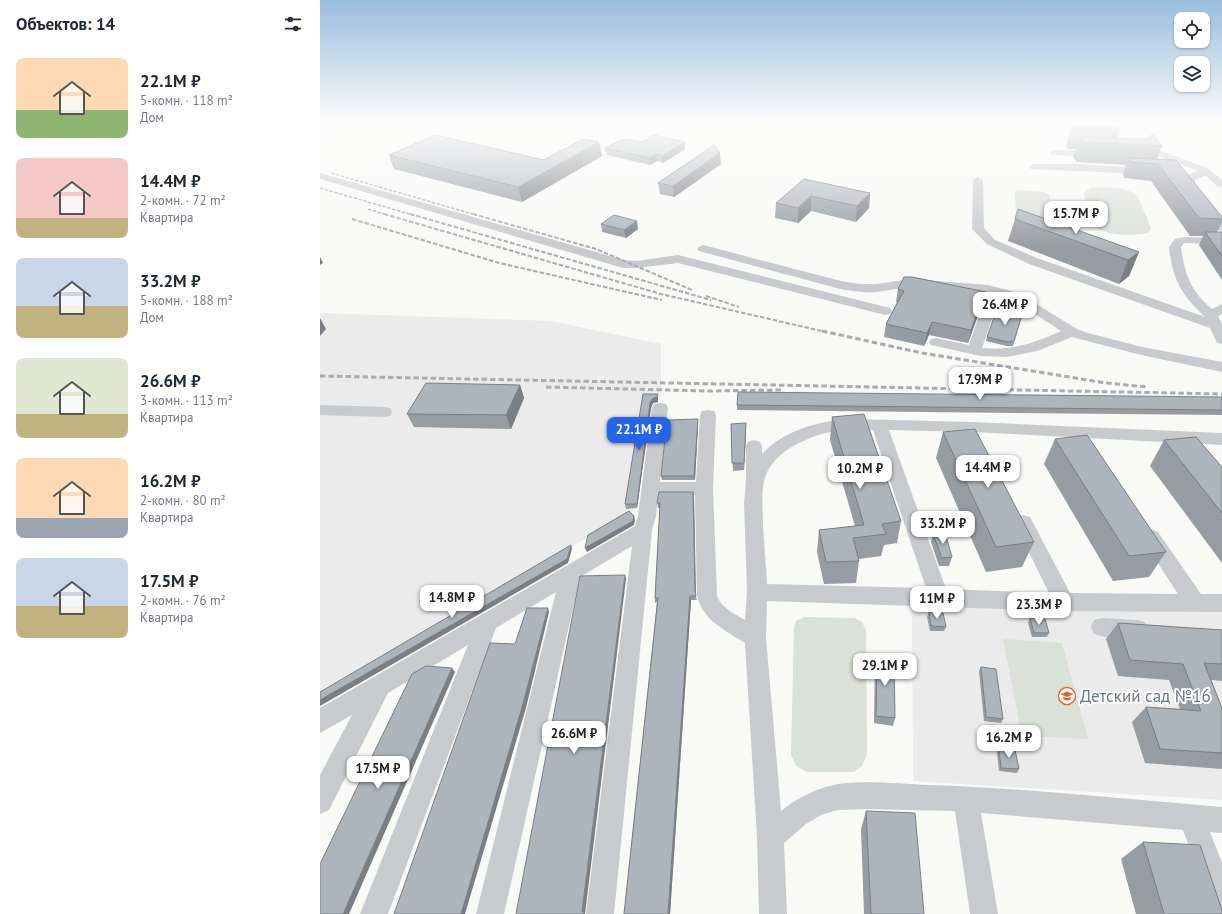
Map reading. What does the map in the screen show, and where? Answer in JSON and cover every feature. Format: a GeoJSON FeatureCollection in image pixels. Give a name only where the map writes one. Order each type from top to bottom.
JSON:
{"type":"FeatureCollection","features":[{"type":"Feature","properties":{"kind":"street"},"geometry":{"type":"LineString","coordinates":[[1193,165],[1197,166],[1203,174],[1222,185]]}},
{"type":"Feature","properties":{"kind":"street"},"geometry":{"type":"LineString","coordinates":[[1034,167],[1079,167],[1160,172]]}},
{"type":"Feature","properties":{"kind":"street"},"geometry":{"type":"LineString","coordinates":[[1183,173],[1203,174]]}},
{"type":"Feature","properties":{"kind":"street"},"geometry":{"type":"LineString","coordinates":[[1203,174],[1189,179],[1188,186],[1222,228]]}},
{"type":"Feature","properties":{"kind":"street"},"geometry":{"type":"LineString","coordinates":[[320,176],[623,264],[636,265],[665,259],[678,259],[885,312]]}},
{"type":"Feature","properties":{"kind":"street"},"geometry":{"type":"LineString","coordinates":[[978,180],[978,229],[991,242],[1034,261],[1098,285],[1216,316]]}},
{"type":"Feature","properties":{"kind":"street"},"geometry":{"type":"LineString","coordinates":[[1222,241],[1184,240],[1179,241],[1175,247],[1177,266],[1181,280],[1188,294],[1216,316],[1222,340]]}},
{"type":"Feature","properties":{"kind":"street"},"geometry":{"type":"LineString","coordinates":[[703,249],[840,285],[859,288],[877,288],[904,284],[925,284],[988,289],[1006,294],[1023,302],[1072,332],[1134,350],[1222,367]]}},
{"type":"Feature","properties":{"kind":"street"},"geometry":{"type":"LineString","coordinates":[[974,350],[988,310]]}},
{"type":"Feature","properties":{"kind":"street"},"geometry":{"type":"LineString","coordinates":[[936,342],[974,350],[1006,353],[1051,341],[1072,332]]}},
{"type":"Feature","properties":{"kind":"street"},"geometry":{"type":"LineString","coordinates":[[600,914],[643,530],[647,516],[660,408]]}},
{"type":"Feature","properties":{"kind":"street"},"geometry":{"type":"LineString","coordinates":[[320,410],[384,412]]}},
{"type":"Feature","properties":{"kind":"street"},"geometry":{"type":"LineString","coordinates":[[708,415],[704,488],[707,595],[709,604],[721,616],[755,638]]}},
{"type":"Feature","properties":{"kind":"street"},"geometry":{"type":"LineString","coordinates":[[754,480],[763,464],[774,452],[788,442],[817,430],[835,425],[878,425],[977,434],[1079,432],[1222,439]]}},
{"type":"Feature","properties":{"kind":"street"},"geometry":{"type":"LineString","coordinates":[[878,425],[939,598]]}},
{"type":"Feature","properties":{"kind":"street"},"geometry":{"type":"LineString","coordinates":[[1079,432],[1093,452]]}},
{"type":"Feature","properties":{"kind":"street"},"geometry":{"type":"LineString","coordinates":[[1181,436],[1194,453]]}},
{"type":"Feature","properties":{"kind":"street"},"geometry":{"type":"LineString","coordinates":[[754,446],[753,502],[757,592],[755,638],[770,837],[773,914]]}},
{"type":"Feature","properties":{"kind":"street"},"geometry":{"type":"LineString","coordinates":[[650,489],[704,488]]}},
{"type":"Feature","properties":{"kind":"street"},"geometry":{"type":"LineString","coordinates":[[1013,504],[1064,602]]}},
{"type":"Feature","properties":{"kind":"street"},"geometry":{"type":"LineString","coordinates":[[1142,524],[1196,603]]}},
{"type":"Feature","properties":{"kind":"street"},"geometry":{"type":"LineString","coordinates":[[320,721],[643,530]]}},
{"type":"Feature","properties":{"kind":"street"},"geometry":{"type":"LineString","coordinates":[[490,914],[571,572]]}},
{"type":"Feature","properties":{"kind":"street"},"geometry":{"type":"LineString","coordinates":[[757,592],[869,594],[1064,602],[1222,603]]}},
{"type":"Feature","properties":{"kind":"street"},"geometry":{"type":"LineString","coordinates":[[374,914],[487,623]]}},
{"type":"Feature","properties":{"kind":"street"},"geometry":{"type":"LineString","coordinates":[[1102,627],[1156,630]]}},
{"type":"Feature","properties":{"kind":"street"},"geometry":{"type":"LineString","coordinates":[[320,801],[379,687]]}},
{"type":"Feature","properties":{"kind":"street"},"geometry":{"type":"LineString","coordinates":[[770,837],[797,815],[815,804],[838,797],[866,796],[966,799],[1222,820]]}},
{"type":"Feature","properties":{"kind":"street"},"geometry":{"type":"LineString","coordinates":[[966,799],[984,914]]}},
{"type":"Feature","properties":{"kind":"street"},"geometry":{"type":"LineString","coordinates":[[1192,818],[1222,901]]}},
{"type":"Feature","properties":{"kind":"shaded area"},"geometry":{"type":"Polygon","coordinates":[[[1091,188],[1116,188],[1134,193],[1138,197],[1151,228],[1148,233],[1127,235],[1110,233],[1096,228],[1092,223],[1084,193],[1091,188]]]}},
{"type":"Feature","properties":{"kind":"shaded area"},"geometry":{"type":"Polygon","coordinates":[[[1018,190],[1044,192],[1049,195],[1052,217],[1049,220],[1016,216],[1015,192],[1018,190]]]}},
{"type":"Feature","properties":{"kind":"shaded area"},"geometry":{"type":"Polygon","coordinates":[[[320,313],[551,321],[661,344],[661,397],[643,398],[626,509],[634,510],[320,696],[320,313]]]}},
{"type":"Feature","properties":{"kind":"shaded area","name":"Детский сад №16"},"geometry":{"type":"Polygon","coordinates":[[[912,606],[1222,611],[1222,800],[913,781],[912,606]]]}},
{"type":"Feature","properties":{"kind":"shaded area"},"geometry":{"type":"Polygon","coordinates":[[[804,617],[855,618],[862,622],[866,630],[867,754],[862,766],[854,772],[807,772],[796,766],[791,755],[794,627],[796,621],[804,617]]]}},
{"type":"Feature","properties":{"kind":"shaded area"},"geometry":{"type":"Polygon","coordinates":[[[1003,639],[1062,643],[1088,739],[1022,736],[1003,639]]]}},
{"type":"Feature","properties":{"kind":"building"},"geometry":{"type":"Polygon","coordinates":[[[428,165],[558,165],[518,187],[428,165]]]}},
{"type":"Feature","properties":{"kind":"building"},"geometry":{"type":"Polygon","coordinates":[[[685,165],[703,165],[673,186],[658,183],[685,165]]]}},
{"type":"Feature","properties":{"kind":"building"},"geometry":{"type":"Polygon","coordinates":[[[1158,165],[1180,165],[1222,217],[1222,219],[1199,218],[1158,165]]]}},
{"type":"Feature","properties":{"kind":"building"},"geometry":{"type":"Polygon","coordinates":[[[804,179],[870,193],[857,206],[811,196],[798,208],[776,203],[804,179]]]}},
{"type":"Feature","properties":{"kind":"building"},"geometry":{"type":"Polygon","coordinates":[[[1018,209],[1139,252],[1128,260],[1015,219],[1018,209]]]}},
{"type":"Feature","properties":{"kind":"building"},"geometry":{"type":"Polygon","coordinates":[[[614,215],[637,221],[624,230],[601,224],[614,215]]]}},
{"type":"Feature","properties":{"kind":"building"},"geometry":{"type":"Polygon","coordinates":[[[1205,232],[1222,232],[1222,256],[1205,232]]]}},
{"type":"Feature","properties":{"kind":"building"},"geometry":{"type":"Polygon","coordinates":[[[904,277],[912,277],[986,292],[971,330],[932,322],[927,333],[886,324],[904,291],[898,289],[904,277]]]}},
{"type":"Feature","properties":{"kind":"building"},"geometry":{"type":"Polygon","coordinates":[[[997,309],[1022,315],[1014,341],[1008,342],[987,337],[997,309]]]}},
{"type":"Feature","properties":{"kind":"building"},"geometry":{"type":"Polygon","coordinates":[[[426,383],[520,385],[506,415],[407,414],[426,383]]]}},
{"type":"Feature","properties":{"kind":"building"},"geometry":{"type":"Polygon","coordinates":[[[738,392],[1222,397],[1222,410],[737,405],[738,392]]]}},
{"type":"Feature","properties":{"kind":"building"},"geometry":{"type":"Polygon","coordinates":[[[643,394],[658,394],[657,397],[652,399],[650,403],[637,504],[625,504],[643,394]]]}},
{"type":"Feature","properties":{"kind":"building"},"geometry":{"type":"Polygon","coordinates":[[[864,414],[901,521],[882,524],[886,534],[853,538],[859,561],[826,562],[819,530],[864,525],[832,417],[864,414]]]}},
{"type":"Feature","properties":{"kind":"building"},"geometry":{"type":"Polygon","coordinates":[[[698,419],[694,476],[661,476],[667,420],[698,419]]]}},
{"type":"Feature","properties":{"kind":"building"},"geometry":{"type":"Polygon","coordinates":[[[746,423],[744,463],[732,463],[731,424],[746,423]]]}},
{"type":"Feature","properties":{"kind":"building"},"geometry":{"type":"Polygon","coordinates":[[[975,429],[1034,542],[996,547],[943,432],[975,429]]]}},
{"type":"Feature","properties":{"kind":"building"},"geometry":{"type":"Polygon","coordinates":[[[1087,435],[1166,552],[1129,556],[1055,439],[1087,435]]]}},
{"type":"Feature","properties":{"kind":"building"},"geometry":{"type":"Polygon","coordinates":[[[1196,437],[1222,467],[1222,513],[1164,440],[1196,437]]]}},
{"type":"Feature","properties":{"kind":"building"},"geometry":{"type":"Polygon","coordinates":[[[659,492],[693,492],[696,596],[690,596],[668,914],[624,914],[658,598],[655,598],[660,503],[657,503],[659,492]]]}},
{"type":"Feature","properties":{"kind":"building"},"geometry":{"type":"Polygon","coordinates":[[[629,511],[634,516],[633,521],[585,548],[588,535],[629,511]]]}},
{"type":"Feature","properties":{"kind":"building"},"geometry":{"type":"Polygon","coordinates":[[[945,533],[952,557],[942,558],[933,534],[945,533]]]}},
{"type":"Feature","properties":{"kind":"building"},"geometry":{"type":"Polygon","coordinates":[[[571,545],[567,559],[320,700],[320,692],[571,545]]]}},
{"type":"Feature","properties":{"kind":"building"},"geometry":{"type":"Polygon","coordinates":[[[625,575],[582,911],[584,914],[516,914],[580,576],[625,575]]]}},
{"type":"Feature","properties":{"kind":"building"},"geometry":{"type":"Polygon","coordinates":[[[527,608],[548,608],[523,704],[461,914],[394,914],[490,643],[515,644],[527,608]]]}},
{"type":"Feature","properties":{"kind":"building"},"geometry":{"type":"Polygon","coordinates":[[[929,612],[943,613],[946,627],[931,626],[929,612]]]}},
{"type":"Feature","properties":{"kind":"building"},"geometry":{"type":"Polygon","coordinates":[[[1030,618],[1045,619],[1049,633],[1034,633],[1030,618]]]}},
{"type":"Feature","properties":{"kind":"building"},"geometry":{"type":"Polygon","coordinates":[[[1118,623],[1222,630],[1222,664],[1204,663],[1222,708],[1222,753],[1160,749],[1146,707],[1201,711],[1183,664],[1130,660],[1118,623]]]}},
{"type":"Feature","properties":{"kind":"building"},"geometry":{"type":"Polygon","coordinates":[[[877,655],[894,657],[895,718],[876,716],[877,655]]]}},
{"type":"Feature","properties":{"kind":"building"},"geometry":{"type":"Polygon","coordinates":[[[426,666],[452,668],[343,914],[320,914],[320,864],[412,674],[426,666]]]}},
{"type":"Feature","properties":{"kind":"building"},"geometry":{"type":"Polygon","coordinates":[[[981,667],[996,669],[1003,719],[986,717],[981,667]]]}},
{"type":"Feature","properties":{"kind":"building"},"geometry":{"type":"Polygon","coordinates":[[[999,749],[1015,750],[1019,769],[1001,768],[999,749]]]}},
{"type":"Feature","properties":{"kind":"building"},"geometry":{"type":"Polygon","coordinates":[[[866,811],[915,813],[924,914],[871,914],[866,811]]]}},
{"type":"Feature","properties":{"kind":"building"},"geometry":{"type":"Polygon","coordinates":[[[1143,842],[1200,845],[1222,910],[1222,914],[1164,914],[1143,842]]]}},
{"type":"Feature","properties":{"kind":"railway"},"geometry":{"type":"LineString","coordinates":[[331,173],[476,215]]}},
{"type":"Feature","properties":{"kind":"railway"},"geometry":{"type":"LineString","coordinates":[[320,188],[413,215]]}},
{"type":"Feature","properties":{"kind":"railway"},"geometry":{"type":"LineString","coordinates":[[368,209],[387,215]]}},
{"type":"Feature","properties":{"kind":"railway"},"geometry":{"type":"LineString","coordinates":[[384,214],[661,294],[826,332]]}},
{"type":"Feature","properties":{"kind":"railway"},"geometry":{"type":"LineString","coordinates":[[410,214],[711,300]]}},
{"type":"Feature","properties":{"kind":"railway"},"geometry":{"type":"LineString","coordinates":[[473,214],[596,249],[692,290]]}},
{"type":"Feature","properties":{"kind":"railway"},"geometry":{"type":"LineString","coordinates":[[352,219],[499,263],[662,300]]}},
{"type":"Feature","properties":{"kind":"railway"},"geometry":{"type":"LineString","coordinates":[[706,296],[739,307]]}},
{"type":"Feature","properties":{"kind":"railway"},"geometry":{"type":"LineString","coordinates":[[822,331],[922,353],[1106,383],[1148,387]]}},
{"type":"Feature","properties":{"kind":"railway"},"geometry":{"type":"LineString","coordinates":[[320,376],[1222,394]]}},
{"type":"Feature","properties":{"kind":"railway"},"geometry":{"type":"LineString","coordinates":[[546,387],[709,391],[782,390]]}},
{"type":"Feature","properties":{"kind":"place","name":"Детский сад №16"},"geometry":{"type":"Point","coordinates":[1067,696]}}]}
